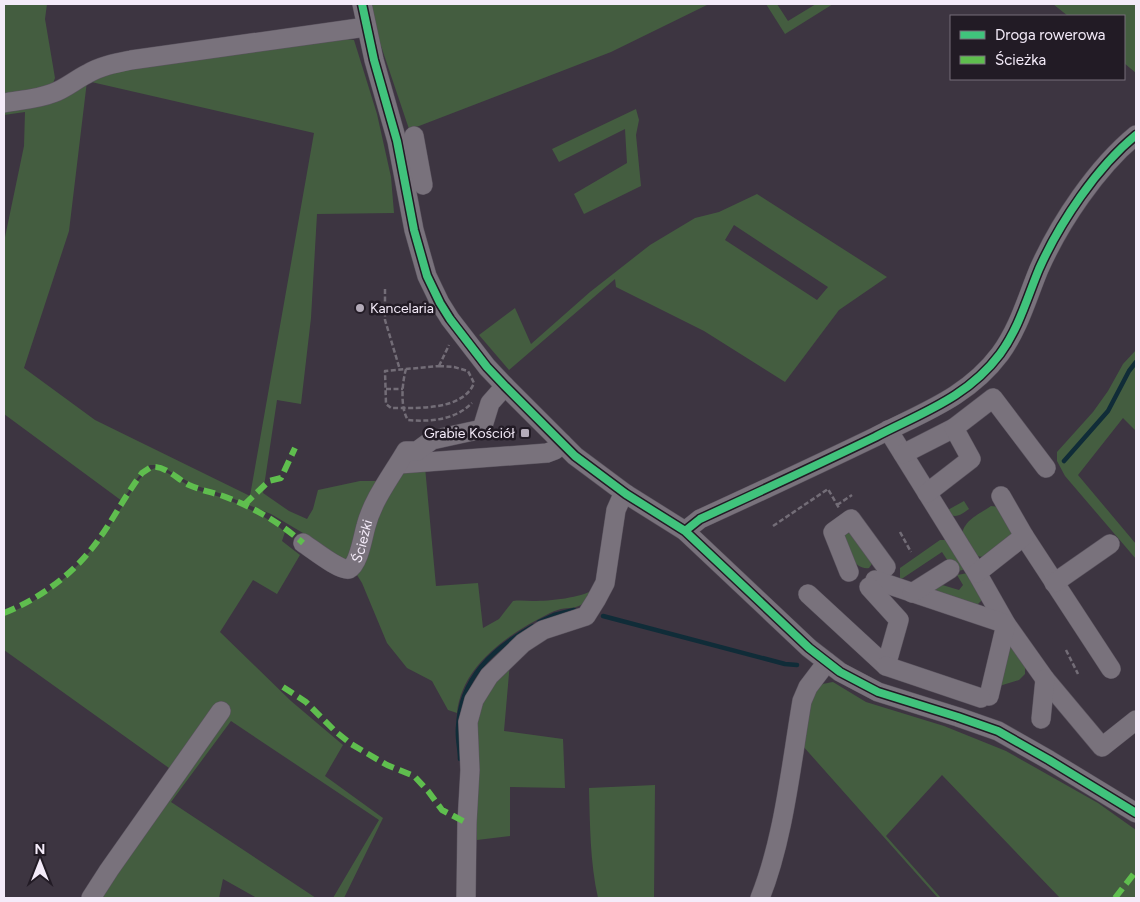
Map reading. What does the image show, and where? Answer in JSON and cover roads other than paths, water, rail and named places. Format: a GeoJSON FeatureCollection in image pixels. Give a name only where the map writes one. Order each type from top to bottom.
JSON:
{"type":"FeatureCollection","features":[{"type":"Feature","properties":{"kind":"street"},"geometry":{"type":"LineString","coordinates":[[362,4],[366,27],[392,122],[412,221],[427,276],[440,303],[460,334],[505,386],[562,443],[626,494],[685,531],[827,662],[850,678],[873,690],[998,731],[1136,813]]}},
{"type":"Feature","properties":{"kind":"street"},"geometry":{"type":"LineString","coordinates":[[4,102],[53,93],[72,84],[87,73],[131,60],[366,27]]}},
{"type":"Feature","properties":{"kind":"street"},"geometry":{"type":"LineString","coordinates":[[685,531],[700,519],[819,465],[940,406],[960,393],[999,355],[1015,330],[1040,268],[1057,234],[1102,168],[1114,154],[1136,135]]}},
{"type":"Feature","properties":{"kind":"street"},"geometry":{"type":"LineString","coordinates":[[414,136],[423,184]]}},
{"type":"Feature","properties":{"kind":"street"},"geometry":{"type":"LineString","coordinates":[[402,458],[417,451],[432,440],[482,429],[490,403],[505,386]]}},
{"type":"Feature","properties":{"kind":"street"},"geometry":{"type":"LineString","coordinates":[[903,454],[954,428],[993,398],[1046,468]]}},
{"type":"Feature","properties":{"kind":"street"},"geometry":{"type":"LineString","coordinates":[[927,493],[971,459],[954,428]]}},
{"type":"Feature","properties":{"kind":"street"},"geometry":{"type":"LineString","coordinates":[[888,430],[977,572],[1006,624],[1045,679],[1102,747],[1136,720]]}},
{"type":"Feature","properties":{"kind":"street"},"geometry":{"type":"LineString","coordinates":[[402,458],[547,453],[555,450],[562,443]]}},
{"type":"Feature","properties":{"kind":"street","name":"Ścieżki"},"geometry":{"type":"LineString","coordinates":[[303,543],[340,568],[350,568],[358,557],[371,510],[402,458]]}},
{"type":"Feature","properties":{"kind":"street"},"geometry":{"type":"LineString","coordinates":[[466,898],[470,770],[468,722],[474,700],[489,676],[523,643],[543,630],[586,616],[605,583],[616,510],[620,500],[626,494]]}},
{"type":"Feature","properties":{"kind":"street"},"geometry":{"type":"LineString","coordinates":[[1001,496],[1024,536],[1112,669]]}},
{"type":"Feature","properties":{"kind":"street"},"geometry":{"type":"LineString","coordinates":[[849,572],[833,532],[851,519],[876,578],[899,620],[886,666]]}},
{"type":"Feature","properties":{"kind":"street"},"geometry":{"type":"LineString","coordinates":[[977,572],[1024,536]]}},
{"type":"Feature","properties":{"kind":"street"},"geometry":{"type":"LineString","coordinates":[[1054,582],[1110,544]]}},
{"type":"Feature","properties":{"kind":"street"},"geometry":{"type":"LineString","coordinates":[[912,593],[950,569]]}},
{"type":"Feature","properties":{"kind":"street"},"geometry":{"type":"LineString","coordinates":[[876,578],[912,593],[1006,624]]}},
{"type":"Feature","properties":{"kind":"street"},"geometry":{"type":"LineString","coordinates":[[808,594],[886,666],[985,697],[1006,624]]}},
{"type":"Feature","properties":{"kind":"street"},"geometry":{"type":"LineString","coordinates":[[760,898],[769,875],[778,836],[802,701],[808,687],[827,662]]}},
{"type":"Feature","properties":{"kind":"street"},"geometry":{"type":"LineString","coordinates":[[1041,719],[1045,679]]}},
{"type":"Feature","properties":{"kind":"street"},"geometry":{"type":"LineString","coordinates":[[91,898],[221,711]]}},
{"type":"Feature","properties":{"kind":"waterway"},"geometry":{"type":"LineString","coordinates":[[1064,461],[1108,411],[1129,371],[1136,362]]}},
{"type":"Feature","properties":{"kind":"waterway"},"geometry":{"type":"LineString","coordinates":[[539,622],[554,615],[574,610]]}},
{"type":"Feature","properties":{"kind":"waterway"},"geometry":{"type":"LineString","coordinates":[[603,616],[785,664],[797,665]]}},
{"type":"Feature","properties":{"kind":"waterway"},"geometry":{"type":"LineString","coordinates":[[460,759],[458,732],[460,710],[472,680],[492,655],[533,626]]}},
{"type":"Feature","properties":{"kind":"place","name":"Kancelaria"},"geometry":{"type":"Point","coordinates":[360,308]}},
{"type":"Feature","properties":{"kind":"place","name":"Grabie Kościół"},"geometry":{"type":"Point","coordinates":[525,433]}}]}
